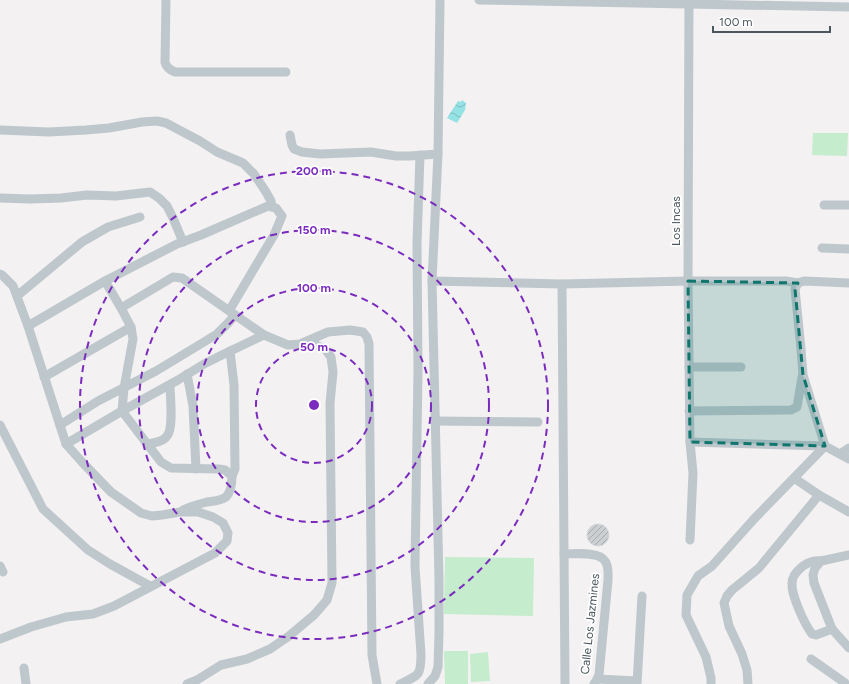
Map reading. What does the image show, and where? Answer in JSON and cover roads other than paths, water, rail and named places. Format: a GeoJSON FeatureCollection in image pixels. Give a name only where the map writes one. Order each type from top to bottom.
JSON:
{"type":"FeatureCollection","features":[{"type":"Feature","properties":{"kind":"street"},"geometry":{"type":"LineString","coordinates":[[166,0],[165,62],[166,66],[170,70],[175,72],[286,72]]}},
{"type":"Feature","properties":{"kind":"street"},"geometry":{"type":"LineString","coordinates":[[428,684],[435,676],[438,667],[439,633],[432,281],[438,154],[440,0]]}},
{"type":"Feature","properties":{"kind":"street"},"geometry":{"type":"LineString","coordinates":[[479,0],[689,2],[849,7]]}},
{"type":"Feature","properties":{"kind":"street","name":"Los Incas"},"geometry":{"type":"LineString","coordinates":[[689,2],[688,280],[690,442],[693,473],[690,540]]}},
{"type":"Feature","properties":{"kind":"street"},"geometry":{"type":"LineString","coordinates":[[0,130],[49,132],[86,130],[158,121],[200,141],[217,152],[243,163],[254,174],[266,192],[271,200],[272,207]]}},
{"type":"Feature","properties":{"kind":"street"},"geometry":{"type":"LineString","coordinates":[[290,135],[294,149],[302,152],[320,154],[371,152],[396,156],[438,154]]}},
{"type":"Feature","properties":{"kind":"street"},"geometry":{"type":"LineString","coordinates":[[400,684],[414,677],[419,672],[421,667],[415,567],[418,370],[417,243],[420,155]]}},
{"type":"Feature","properties":{"kind":"street"},"geometry":{"type":"LineString","coordinates":[[0,198],[38,199],[87,195],[116,196],[150,192],[167,206],[183,242]]}},
{"type":"Feature","properties":{"kind":"street"},"geometry":{"type":"LineString","coordinates":[[824,205],[849,205]]}},
{"type":"Feature","properties":{"kind":"street"},"geometry":{"type":"LineString","coordinates":[[28,326],[105,281],[177,244],[268,206],[276,208],[282,216],[274,235],[228,323],[217,334],[156,371],[98,401],[60,425]]}},
{"type":"Feature","properties":{"kind":"street"},"geometry":{"type":"LineString","coordinates":[[17,296],[82,242],[108,228],[140,217]]}},
{"type":"Feature","properties":{"kind":"street"},"geometry":{"type":"LineString","coordinates":[[822,248],[849,249]]}},
{"type":"Feature","properties":{"kind":"street"},"geometry":{"type":"LineString","coordinates":[[0,274],[13,286],[17,296],[66,444],[110,492],[141,513],[152,516],[180,512],[198,512],[213,517],[223,523],[228,533],[226,540],[215,552],[114,606],[93,614],[66,617],[31,627],[0,639]]}},
{"type":"Feature","properties":{"kind":"street"},"geometry":{"type":"LineString","coordinates":[[121,308],[173,277],[182,278],[264,335],[288,345],[308,342],[328,332],[350,330],[363,332],[368,337],[372,655],[377,684]]}},
{"type":"Feature","properties":{"kind":"street"},"geometry":{"type":"LineString","coordinates":[[432,281],[562,284],[688,280],[786,281],[798,283],[804,281],[849,282]]}},
{"type":"Feature","properties":{"kind":"street"},"geometry":{"type":"LineString","coordinates":[[105,281],[131,327],[133,339],[124,388],[122,411],[161,462],[172,468],[225,470],[232,476]]}},
{"type":"Feature","properties":{"kind":"street"},"geometry":{"type":"LineString","coordinates":[[798,283],[795,290],[803,375],[825,446]]}},
{"type":"Feature","properties":{"kind":"street"},"geometry":{"type":"LineString","coordinates":[[562,284],[565,684]]}},
{"type":"Feature","properties":{"kind":"street"},"geometry":{"type":"LineString","coordinates":[[44,377],[131,327]]}},
{"type":"Feature","properties":{"kind":"street"},"geometry":{"type":"LineString","coordinates":[[66,444],[230,350],[264,335]]}},
{"type":"Feature","properties":{"kind":"street"},"geometry":{"type":"LineString","coordinates":[[187,684],[197,680],[221,665],[247,659],[270,649],[289,636],[314,615],[327,600],[332,583],[330,403],[333,372],[331,357],[325,349],[308,342]]}},
{"type":"Feature","properties":{"kind":"street"},"geometry":{"type":"LineString","coordinates":[[180,512],[189,507],[222,499],[227,496],[230,491],[232,476],[235,469],[234,385],[230,350]]}},
{"type":"Feature","properties":{"kind":"street"},"geometry":{"type":"LineString","coordinates":[[689,367],[740,367]]}},
{"type":"Feature","properties":{"kind":"street"},"geometry":{"type":"LineString","coordinates":[[188,374],[193,406],[196,469]]}},
{"type":"Feature","properties":{"kind":"street"},"geometry":{"type":"LineString","coordinates":[[690,411],[791,410],[797,407],[803,375]]}},
{"type":"Feature","properties":{"kind":"street"},"geometry":{"type":"LineString","coordinates":[[147,444],[158,442],[167,437],[170,431],[170,385]]}},
{"type":"Feature","properties":{"kind":"street"},"geometry":{"type":"LineString","coordinates":[[435,421],[538,422]]}},
{"type":"Feature","properties":{"kind":"street"},"geometry":{"type":"LineString","coordinates":[[0,424],[43,509],[88,550],[150,586]]}},
{"type":"Feature","properties":{"kind":"street"},"geometry":{"type":"LineString","coordinates":[[690,442],[825,446],[849,459]]}},
{"type":"Feature","properties":{"kind":"street"},"geometry":{"type":"LineString","coordinates":[[711,684],[712,678],[706,657],[686,614],[687,596],[698,576],[712,566],[754,519],[825,446]]}},
{"type":"Feature","properties":{"kind":"street"},"geometry":{"type":"LineString","coordinates":[[840,454],[849,448]]}},
{"type":"Feature","properties":{"kind":"street"},"geometry":{"type":"LineString","coordinates":[[794,478],[819,495],[849,512]]}},
{"type":"Feature","properties":{"kind":"street"},"geometry":{"type":"LineString","coordinates":[[748,684],[747,670],[742,654],[729,626],[724,603],[732,590],[759,568],[819,495]]}},
{"type":"Feature","properties":{"kind":"street","name":"Calle Los Jazmines"},"geometry":{"type":"LineString","coordinates":[[564,554],[594,554],[606,561],[608,580],[599,675],[596,681]]}},
{"type":"Feature","properties":{"kind":"street"},"geometry":{"type":"LineString","coordinates":[[832,629],[816,635],[812,634],[798,607],[791,582],[793,576],[806,564],[816,560],[820,562],[849,556]]}},
{"type":"Feature","properties":{"kind":"street"},"geometry":{"type":"LineString","coordinates":[[820,562],[815,568],[813,575],[814,583],[832,629],[849,648]]}},
{"type":"Feature","properties":{"kind":"street"},"geometry":{"type":"LineString","coordinates":[[596,681],[637,682],[642,596]]}},
{"type":"Feature","properties":{"kind":"street"},"geometry":{"type":"LineString","coordinates":[[810,660],[846,682]]}},
{"type":"Feature","properties":{"kind":"street"},"geometry":{"type":"LineString","coordinates":[[24,668],[26,684]]}},
{"type":"Feature","properties":{"kind":"water"},"geometry":{"type":"Polygon","coordinates":[[[462,100],[466,103],[465,110],[457,123],[447,118],[458,101],[461,102],[462,100]]]}}]}
